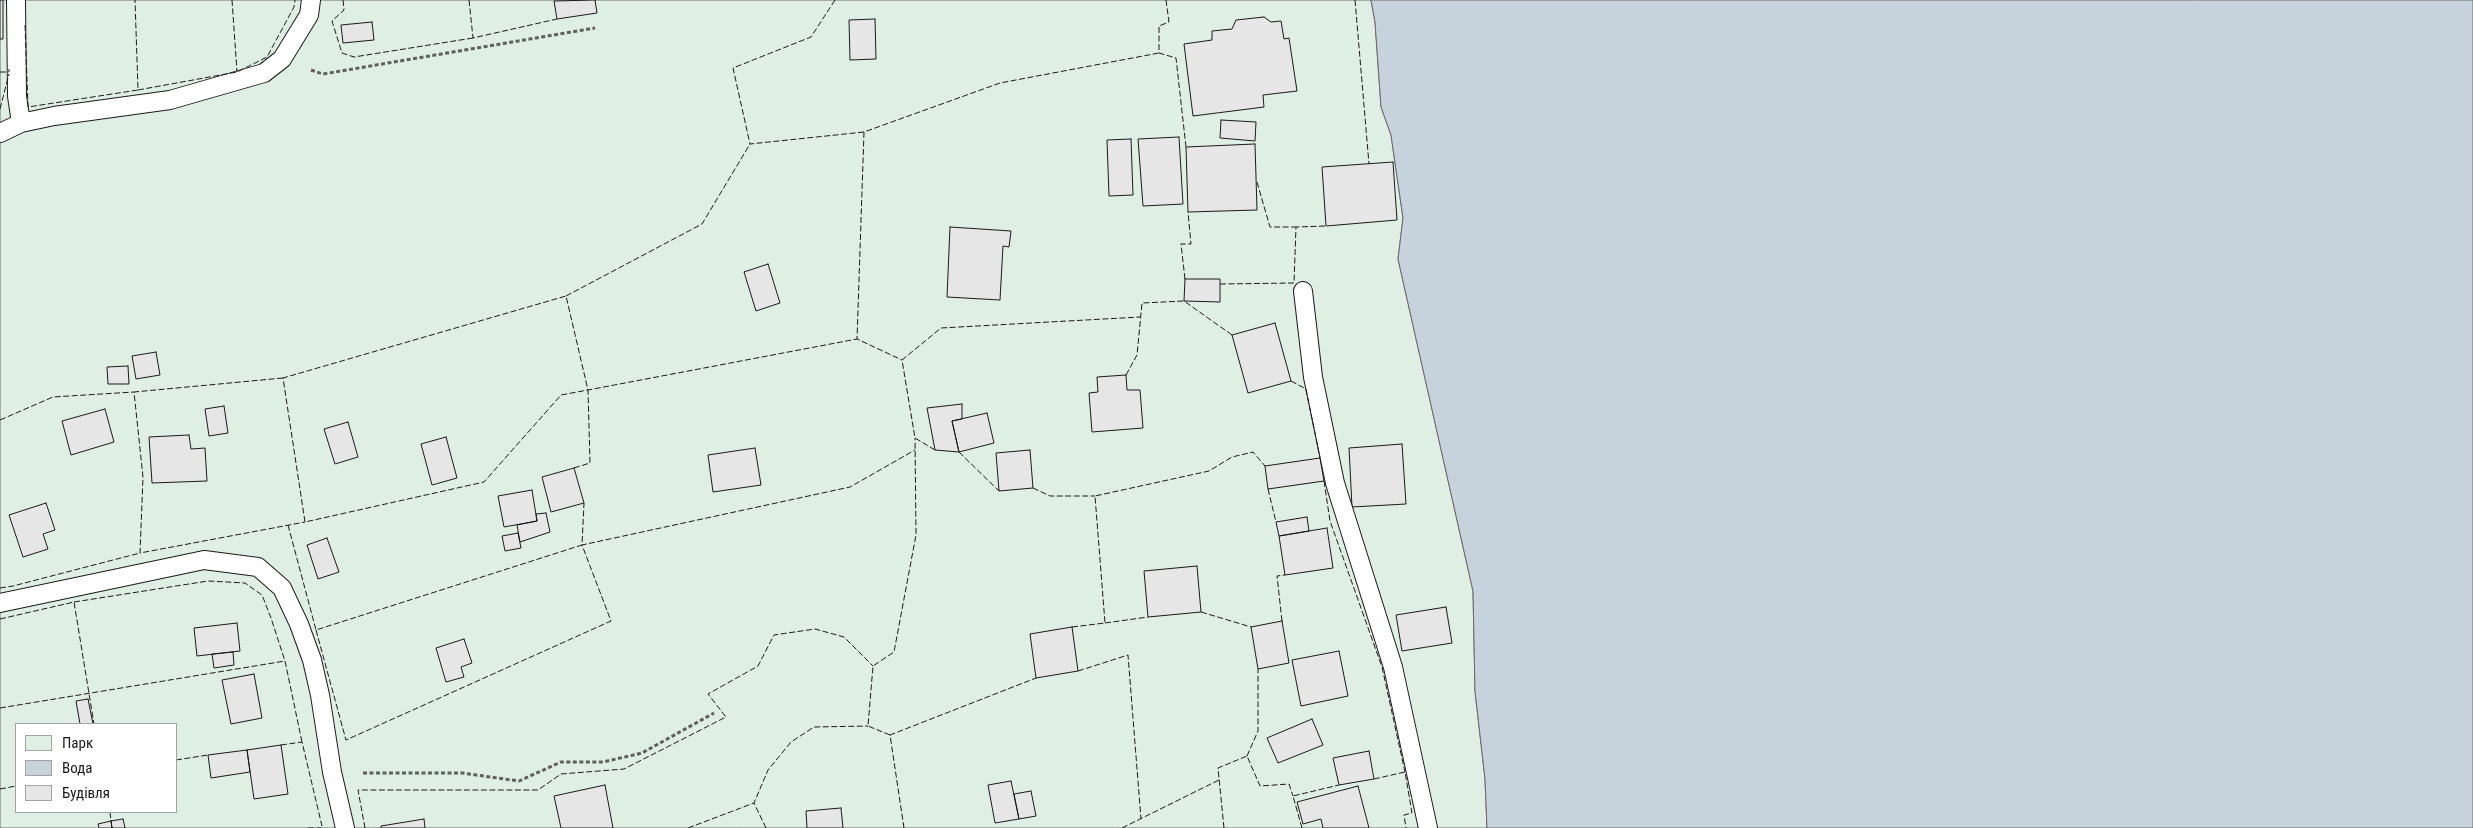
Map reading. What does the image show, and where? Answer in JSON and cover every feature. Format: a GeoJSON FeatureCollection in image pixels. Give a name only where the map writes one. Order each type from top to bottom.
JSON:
{"type":"FeatureCollection","features":[{"type":"Feature","properties":{"kind":"lane"},"geometry":{"type":"LineString","coordinates":[[16,0],[17,96],[21,123]]}},
{"type":"Feature","properties":{"kind":"lane"},"geometry":{"type":"LineString","coordinates":[[0,134],[21,123],[54,116],[170,100],[264,73],[282,59],[309,15],[311,0]]}},
{"type":"Feature","properties":{"kind":"lane"},"geometry":{"type":"LineString","coordinates":[[1303,291],[1313,377],[1335,483],[1393,667],[1428,828]]}},
{"type":"Feature","properties":{"kind":"lane"},"geometry":{"type":"LineString","coordinates":[[0,603],[204,560],[258,567],[282,588],[299,624],[320,695],[332,772],[345,828]]}},
{"type":"Feature","properties":{"kind":"path"},"geometry":{"type":"LineString","coordinates":[[282,59],[323,74],[596,28]]}},
{"type":"Feature","properties":{"kind":"path"},"geometry":{"type":"LineString","coordinates":[[332,772],[462,773],[519,781],[561,762],[603,762],[642,753],[714,713]]}},
{"type":"Feature","properties":{"kind":"green space"},"geometry":{"type":"Polygon","coordinates":[[[0,0],[1371,0],[1375,22],[1381,107],[1391,135],[1403,218],[1398,259],[1473,591],[1475,691],[1485,779],[1487,828],[0,828],[0,0]]]}},
{"type":"Feature","properties":{"kind":"water"},"geometry":{"type":"Polygon","coordinates":[[[1371,0],[2473,0],[2473,828],[1487,828],[1485,779],[1475,691],[1473,591],[1398,259],[1403,218],[1391,135],[1381,107],[1375,22],[1371,0]]]}},
{"type":"Feature","properties":{"kind":"building"},"geometry":{"type":"Polygon","coordinates":[[[0,0],[3,0],[3,39],[0,39],[0,0]]]}},
{"type":"Feature","properties":{"kind":"building"},"geometry":{"type":"Polygon","coordinates":[[[595,0],[597,13],[557,19],[554,1],[595,0]]]}},
{"type":"Feature","properties":{"kind":"building"},"geometry":{"type":"Polygon","coordinates":[[[1264,17],[1271,22],[1281,21],[1284,39],[1289,38],[1297,91],[1263,95],[1264,107],[1193,116],[1184,44],[1212,40],[1212,31],[1232,29],[1236,20],[1264,17]]]}},
{"type":"Feature","properties":{"kind":"building"},"geometry":{"type":"Polygon","coordinates":[[[875,19],[876,59],[850,60],[849,20],[875,19]]]}},
{"type":"Feature","properties":{"kind":"building"},"geometry":{"type":"Polygon","coordinates":[[[372,22],[374,40],[343,43],[341,25],[372,22]]]}},
{"type":"Feature","properties":{"kind":"building"},"geometry":{"type":"Polygon","coordinates":[[[1221,120],[1256,122],[1255,141],[1220,138],[1221,120]]]}},
{"type":"Feature","properties":{"kind":"building"},"geometry":{"type":"Polygon","coordinates":[[[1179,137],[1183,204],[1143,206],[1138,139],[1179,137]]]}},
{"type":"Feature","properties":{"kind":"building"},"geometry":{"type":"Polygon","coordinates":[[[1131,139],[1133,195],[1109,196],[1107,140],[1131,139]]]}},
{"type":"Feature","properties":{"kind":"building"},"geometry":{"type":"Polygon","coordinates":[[[1255,144],[1257,210],[1188,212],[1186,147],[1255,144]]]}},
{"type":"Feature","properties":{"kind":"building"},"geometry":{"type":"Polygon","coordinates":[[[1393,162],[1397,220],[1326,226],[1322,167],[1393,162]]]}},
{"type":"Feature","properties":{"kind":"building"},"geometry":{"type":"Polygon","coordinates":[[[950,227],[1011,231],[1009,247],[1003,246],[1000,300],[947,297],[950,227]]]}},
{"type":"Feature","properties":{"kind":"building"},"geometry":{"type":"Polygon","coordinates":[[[768,264],[780,303],[756,311],[744,272],[768,264]]]}},
{"type":"Feature","properties":{"kind":"building"},"geometry":{"type":"Polygon","coordinates":[[[1185,279],[1220,279],[1220,302],[1184,301],[1185,279]]]}},
{"type":"Feature","properties":{"kind":"building"},"geometry":{"type":"Polygon","coordinates":[[[1275,323],[1291,381],[1248,393],[1232,335],[1275,323]]]}},
{"type":"Feature","properties":{"kind":"building"},"geometry":{"type":"Polygon","coordinates":[[[156,352],[160,375],[136,379],[132,356],[156,352]]]}},
{"type":"Feature","properties":{"kind":"building"},"geometry":{"type":"Polygon","coordinates":[[[128,366],[129,384],[108,384],[107,367],[128,366]]]}},
{"type":"Feature","properties":{"kind":"building"},"geometry":{"type":"Polygon","coordinates":[[[1126,375],[1127,390],[1140,390],[1143,428],[1092,432],[1089,393],[1098,392],[1097,377],[1126,375]]]}},
{"type":"Feature","properties":{"kind":"building"},"geometry":{"type":"Polygon","coordinates":[[[962,404],[962,419],[952,421],[959,452],[935,450],[927,408],[962,404]]]}},
{"type":"Feature","properties":{"kind":"building"},"geometry":{"type":"Polygon","coordinates":[[[224,406],[228,433],[209,436],[205,409],[224,406]]]}},
{"type":"Feature","properties":{"kind":"building"},"geometry":{"type":"Polygon","coordinates":[[[105,409],[114,442],[71,455],[62,421],[105,409]]]}},
{"type":"Feature","properties":{"kind":"building"},"geometry":{"type":"Polygon","coordinates":[[[987,413],[994,443],[959,452],[952,421],[987,413]]]}},
{"type":"Feature","properties":{"kind":"building"},"geometry":{"type":"Polygon","coordinates":[[[348,422],[358,457],[335,464],[324,429],[348,422]]]}},
{"type":"Feature","properties":{"kind":"building"},"geometry":{"type":"Polygon","coordinates":[[[189,435],[191,449],[205,448],[207,481],[152,483],[149,437],[189,435]]]}},
{"type":"Feature","properties":{"kind":"building"},"geometry":{"type":"Polygon","coordinates":[[[446,437],[457,478],[432,485],[421,444],[446,437]]]}},
{"type":"Feature","properties":{"kind":"building"},"geometry":{"type":"Polygon","coordinates":[[[1402,444],[1406,504],[1352,507],[1349,448],[1402,444]]]}},
{"type":"Feature","properties":{"kind":"building"},"geometry":{"type":"Polygon","coordinates":[[[755,448],[761,485],[713,492],[708,455],[755,448]]]}},
{"type":"Feature","properties":{"kind":"building"},"geometry":{"type":"Polygon","coordinates":[[[1030,450],[1033,488],[999,491],[996,453],[1030,450]]]}},
{"type":"Feature","properties":{"kind":"building"},"geometry":{"type":"Polygon","coordinates":[[[1320,458],[1324,481],[1268,489],[1265,466],[1320,458]]]}},
{"type":"Feature","properties":{"kind":"building"},"geometry":{"type":"Polygon","coordinates":[[[574,468],[584,503],[551,512],[542,477],[574,468]]]}},
{"type":"Feature","properties":{"kind":"building"},"geometry":{"type":"Polygon","coordinates":[[[532,490],[537,521],[504,527],[498,496],[532,490]]]}},
{"type":"Feature","properties":{"kind":"building"},"geometry":{"type":"Polygon","coordinates":[[[46,503],[55,530],[43,534],[48,549],[23,557],[9,515],[46,503]]]}},
{"type":"Feature","properties":{"kind":"building"},"geometry":{"type":"Polygon","coordinates":[[[546,513],[550,532],[520,542],[517,525],[537,521],[536,514],[546,513]]]}},
{"type":"Feature","properties":{"kind":"building"},"geometry":{"type":"Polygon","coordinates":[[[1307,517],[1309,531],[1279,536],[1276,522],[1307,517]]]}},
{"type":"Feature","properties":{"kind":"building"},"geometry":{"type":"Polygon","coordinates":[[[1327,528],[1333,568],[1285,575],[1279,536],[1327,528]]]}},
{"type":"Feature","properties":{"kind":"building"},"geometry":{"type":"Polygon","coordinates":[[[518,533],[521,548],[505,551],[502,536],[518,533]]]}},
{"type":"Feature","properties":{"kind":"building"},"geometry":{"type":"Polygon","coordinates":[[[327,538],[339,572],[318,579],[307,545],[327,538]]]}},
{"type":"Feature","properties":{"kind":"building"},"geometry":{"type":"Polygon","coordinates":[[[1197,566],[1201,612],[1148,617],[1144,571],[1197,566]]]}},
{"type":"Feature","properties":{"kind":"building"},"geometry":{"type":"Polygon","coordinates":[[[1446,607],[1452,643],[1402,651],[1396,615],[1446,607]]]}},
{"type":"Feature","properties":{"kind":"building"},"geometry":{"type":"Polygon","coordinates":[[[1282,621],[1289,663],[1258,669],[1251,627],[1282,621]]]}},
{"type":"Feature","properties":{"kind":"building"},"geometry":{"type":"Polygon","coordinates":[[[237,623],[240,651],[197,656],[194,628],[237,623]]]}},
{"type":"Feature","properties":{"kind":"building"},"geometry":{"type":"Polygon","coordinates":[[[1072,627],[1078,671],[1036,678],[1030,634],[1072,627]]]}},
{"type":"Feature","properties":{"kind":"building"},"geometry":{"type":"Polygon","coordinates":[[[464,639],[472,663],[461,667],[464,677],[446,682],[436,648],[464,639]]]}},
{"type":"Feature","properties":{"kind":"building"},"geometry":{"type":"Polygon","coordinates":[[[1339,651],[1348,696],[1301,706],[1292,660],[1339,651]]]}},
{"type":"Feature","properties":{"kind":"building"},"geometry":{"type":"Polygon","coordinates":[[[233,652],[234,665],[214,668],[212,654],[233,652]]]}},
{"type":"Feature","properties":{"kind":"building"},"geometry":{"type":"Polygon","coordinates":[[[254,674],[262,718],[231,724],[222,680],[254,674]]]}},
{"type":"Feature","properties":{"kind":"building"},"geometry":{"type":"Polygon","coordinates":[[[88,699],[93,723],[80,723],[76,701],[88,699]]]}},
{"type":"Feature","properties":{"kind":"building"},"geometry":{"type":"Polygon","coordinates":[[[1312,719],[1323,745],[1278,763],[1267,738],[1312,719]]]}},
{"type":"Feature","properties":{"kind":"building"},"geometry":{"type":"Polygon","coordinates":[[[281,745],[288,794],[254,799],[247,750],[281,745]]]}},
{"type":"Feature","properties":{"kind":"building"},"geometry":{"type":"Polygon","coordinates":[[[247,750],[250,772],[211,778],[208,755],[247,750]]]}},
{"type":"Feature","properties":{"kind":"building"},"geometry":{"type":"Polygon","coordinates":[[[1369,751],[1374,779],[1339,785],[1333,758],[1369,751]]]}},
{"type":"Feature","properties":{"kind":"building"},"geometry":{"type":"Polygon","coordinates":[[[1011,781],[1019,819],[995,823],[988,785],[1011,781]]]}},
{"type":"Feature","properties":{"kind":"building"},"geometry":{"type":"Polygon","coordinates":[[[605,785],[613,828],[561,828],[554,796],[605,785]]]}},
{"type":"Feature","properties":{"kind":"building"},"geometry":{"type":"Polygon","coordinates":[[[1358,786],[1369,828],[1323,828],[1321,819],[1303,824],[1297,802],[1358,786]]]}},
{"type":"Feature","properties":{"kind":"building"},"geometry":{"type":"Polygon","coordinates":[[[1031,791],[1036,816],[1019,819],[1014,794],[1031,791]]]}},
{"type":"Feature","properties":{"kind":"building"},"geometry":{"type":"Polygon","coordinates":[[[841,808],[843,828],[807,828],[806,811],[841,808]]]}},
{"type":"Feature","properties":{"kind":"building"},"geometry":{"type":"Polygon","coordinates":[[[123,819],[125,828],[112,828],[111,821],[123,819]]]}},
{"type":"Feature","properties":{"kind":"building"},"geometry":{"type":"Polygon","coordinates":[[[424,819],[425,828],[381,828],[381,826],[424,819]]]}},
{"type":"Feature","properties":{"kind":"building"},"geometry":{"type":"Polygon","coordinates":[[[111,821],[112,828],[99,828],[98,824],[111,821]]]}},
{"type":"Feature","properties":{"kind":"fence"},"geometry":{"type":"LineString","coordinates":[[25,25],[28,107],[138,90],[135,0]]}},
{"type":"Feature","properties":{"kind":"fence"},"geometry":{"type":"LineString","coordinates":[[232,0],[237,72]]}},
{"type":"Feature","properties":{"kind":"fence"},"geometry":{"type":"LineString","coordinates":[[138,90],[237,72],[267,57],[294,7],[295,0]]}},
{"type":"Feature","properties":{"kind":"fence"},"geometry":{"type":"LineString","coordinates":[[343,0],[344,10],[332,21],[342,53],[354,57],[473,38]]}},
{"type":"Feature","properties":{"kind":"fence"},"geometry":{"type":"LineString","coordinates":[[469,0],[473,38],[557,19]]}},
{"type":"Feature","properties":{"kind":"fence"},"geometry":{"type":"LineString","coordinates":[[835,0],[811,37],[733,68],[750,144],[864,132],[1000,83],[1159,53]]}},
{"type":"Feature","properties":{"kind":"fence"},"geometry":{"type":"LineString","coordinates":[[1166,0],[1169,22],[1159,26],[1159,53],[1176,58],[1186,147]]}},
{"type":"Feature","properties":{"kind":"fence"},"geometry":{"type":"LineString","coordinates":[[1355,0],[1369,164]]}},
{"type":"Feature","properties":{"kind":"fence"},"geometry":{"type":"LineString","coordinates":[[0,72],[9,72],[9,69]]}},
{"type":"Feature","properties":{"kind":"fence"},"geometry":{"type":"LineString","coordinates":[[0,109],[9,74]]}},
{"type":"Feature","properties":{"kind":"fence"},"geometry":{"type":"LineString","coordinates":[[864,132],[857,339],[902,360]]}},
{"type":"Feature","properties":{"kind":"fence"},"geometry":{"type":"LineString","coordinates":[[566,296],[702,224],[750,144]]}},
{"type":"Feature","properties":{"kind":"fence"},"geometry":{"type":"LineString","coordinates":[[1257,182],[1270,227],[1296,227]]}},
{"type":"Feature","properties":{"kind":"fence"},"geometry":{"type":"LineString","coordinates":[[1185,279],[1181,244],[1191,244],[1188,212]]}},
{"type":"Feature","properties":{"kind":"fence"},"geometry":{"type":"LineString","coordinates":[[1220,284],[1294,283],[1296,227],[1326,226]]}},
{"type":"Feature","properties":{"kind":"fence"},"geometry":{"type":"LineString","coordinates":[[574,468],[590,463],[588,390],[566,296],[283,378],[305,522],[484,482],[561,395],[588,390],[857,339]]}},
{"type":"Feature","properties":{"kind":"fence"},"geometry":{"type":"LineString","coordinates":[[1126,375],[1137,355],[1142,303],[1184,301],[1232,335]]}},
{"type":"Feature","properties":{"kind":"fence"},"geometry":{"type":"LineString","coordinates":[[935,450],[915,438],[902,360],[941,328],[1140,317]]}},
{"type":"Feature","properties":{"kind":"fence"},"geometry":{"type":"LineString","coordinates":[[283,378],[134,392],[143,477],[140,553],[305,522]]}},
{"type":"Feature","properties":{"kind":"fence"},"geometry":{"type":"LineString","coordinates":[[1291,381],[1306,389],[1320,458]]}},
{"type":"Feature","properties":{"kind":"fence"},"geometry":{"type":"LineString","coordinates":[[0,420],[53,397],[134,392]]}},
{"type":"Feature","properties":{"kind":"fence"},"geometry":{"type":"LineString","coordinates":[[890,735],[868,726],[873,666],[894,652],[916,535],[915,438]]}},
{"type":"Feature","properties":{"kind":"fence"},"geometry":{"type":"LineString","coordinates":[[316,630],[346,740],[611,621],[582,545],[850,487],[915,450]]}},
{"type":"Feature","properties":{"kind":"fence"},"geometry":{"type":"LineString","coordinates":[[959,452],[999,491]]}},
{"type":"Feature","properties":{"kind":"fence"},"geometry":{"type":"LineString","coordinates":[[1072,627],[1105,623],[1095,496],[1209,471],[1232,457],[1253,452],[1265,466]]}},
{"type":"Feature","properties":{"kind":"fence"},"geometry":{"type":"LineString","coordinates":[[1324,481],[1330,521],[1382,667],[1405,772]]}},
{"type":"Feature","properties":{"kind":"fence"},"geometry":{"type":"LineString","coordinates":[[1033,488],[1050,496],[1095,496]]}},
{"type":"Feature","properties":{"kind":"fence"},"geometry":{"type":"LineString","coordinates":[[1268,489],[1276,522]]}},
{"type":"Feature","properties":{"kind":"fence"},"geometry":{"type":"LineString","coordinates":[[288,525],[316,630],[582,545],[584,503]]}},
{"type":"Feature","properties":{"kind":"fence"},"geometry":{"type":"LineString","coordinates":[[0,588],[140,553]]}},
{"type":"Feature","properties":{"kind":"fence"},"geometry":{"type":"LineString","coordinates":[[1282,621],[1277,576],[1285,575]]}},
{"type":"Feature","properties":{"kind":"fence"},"geometry":{"type":"LineString","coordinates":[[74,602],[208,581],[245,583],[262,595],[271,618],[285,661],[302,742]]}},
{"type":"Feature","properties":{"kind":"fence"},"geometry":{"type":"LineString","coordinates":[[0,619],[74,602],[94,723]]}},
{"type":"Feature","properties":{"kind":"fence"},"geometry":{"type":"LineString","coordinates":[[1201,612],[1251,627]]}},
{"type":"Feature","properties":{"kind":"fence"},"geometry":{"type":"LineString","coordinates":[[1105,623],[1148,617]]}},
{"type":"Feature","properties":{"kind":"fence"},"geometry":{"type":"LineString","coordinates":[[365,828],[358,790],[538,790],[561,774],[624,769],[726,717],[708,694],[758,666],[774,635],[815,629],[844,637],[873,666]]}},
{"type":"Feature","properties":{"kind":"fence"},"geometry":{"type":"LineString","coordinates":[[1078,671],[1128,655],[1141,819]]}},
{"type":"Feature","properties":{"kind":"fence"},"geometry":{"type":"LineString","coordinates":[[0,708],[285,661]]}},
{"type":"Feature","properties":{"kind":"fence"},"geometry":{"type":"LineString","coordinates":[[1247,756],[1258,731],[1258,669]]}},
{"type":"Feature","properties":{"kind":"fence"},"geometry":{"type":"LineString","coordinates":[[904,828],[890,735],[1036,678]]}},
{"type":"Feature","properties":{"kind":"fence"},"geometry":{"type":"LineString","coordinates":[[766,828],[754,803],[768,770],[791,742],[814,727],[868,726]]}},
{"type":"Feature","properties":{"kind":"fence"},"geometry":{"type":"LineString","coordinates":[[281,745],[302,742],[322,826]]}},
{"type":"Feature","properties":{"kind":"fence"},"geometry":{"type":"LineString","coordinates":[[178,760],[208,755]]}},
{"type":"Feature","properties":{"kind":"fence"},"geometry":{"type":"LineString","coordinates":[[1224,828],[1218,768],[1247,756],[1260,786],[1289,784],[1293,796]]}},
{"type":"Feature","properties":{"kind":"fence"},"geometry":{"type":"LineString","coordinates":[[1374,779],[1405,772],[1412,813],[1404,815],[1406,828]]}},
{"type":"Feature","properties":{"kind":"fence"},"geometry":{"type":"LineString","coordinates":[[1122,828],[1219,780]]}},
{"type":"Feature","properties":{"kind":"fence"},"geometry":{"type":"LineString","coordinates":[[1302,828],[1293,796],[1339,785]]}},
{"type":"Feature","properties":{"kind":"fence"},"geometry":{"type":"LineString","coordinates":[[0,789],[15,786]]}},
{"type":"Feature","properties":{"kind":"fence"},"geometry":{"type":"LineString","coordinates":[[688,828],[754,803]]}},
{"type":"Feature","properties":{"kind":"fence"},"geometry":{"type":"LineString","coordinates":[[110,813],[111,821]]}},
{"type":"Feature","properties":{"kind":"fence"},"geometry":{"type":"LineString","coordinates":[[308,828],[322,828]]}}]}
